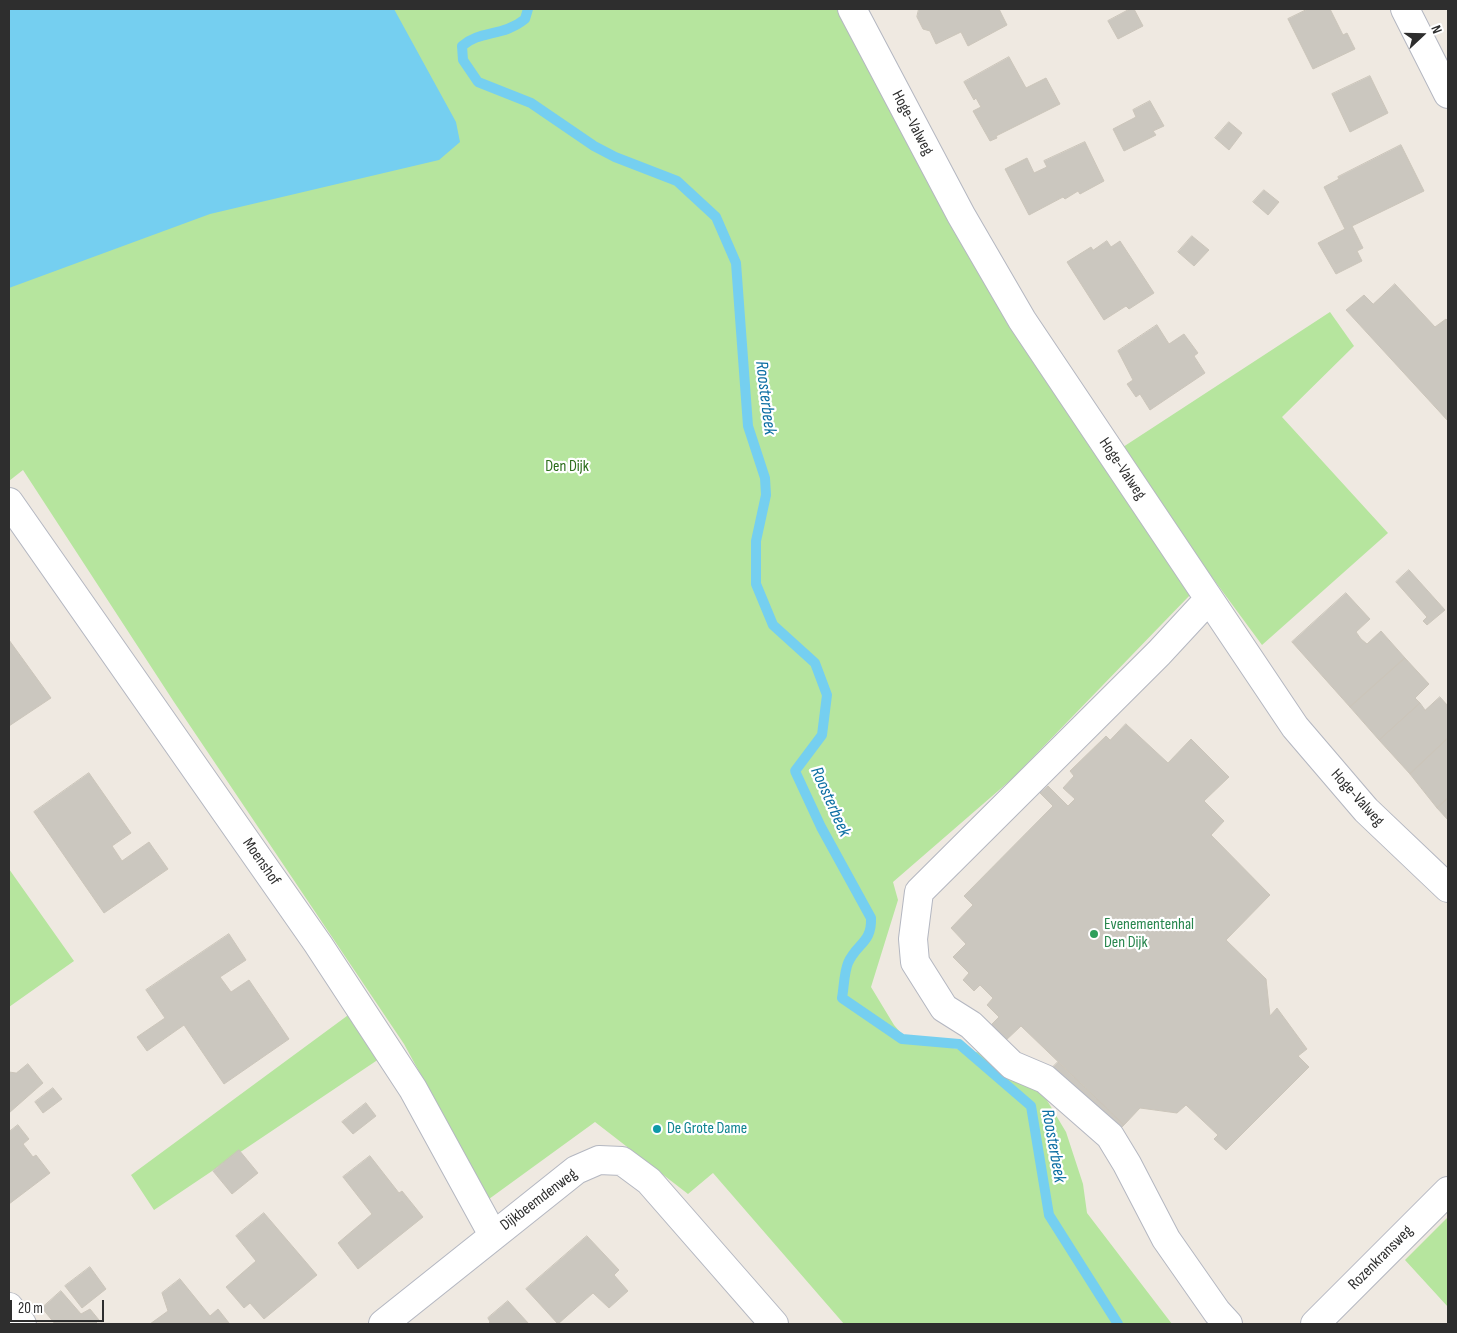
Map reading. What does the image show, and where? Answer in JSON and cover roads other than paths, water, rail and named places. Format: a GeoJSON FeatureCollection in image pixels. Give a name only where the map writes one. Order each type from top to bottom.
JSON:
{"type":"FeatureCollection","features":[{"type":"Feature","properties":{"kind":"street","name":"Hoge-Valweg"},"geometry":{"type":"LineString","coordinates":[[852,9],[961,216],[1022,320],[1295,727],[1366,810],[1448,888]]}},
{"type":"Feature","properties":{"kind":"street"},"geometry":{"type":"LineString","coordinates":[[1405,9],[1448,94]]}},
{"type":"Feature","properties":{"kind":"street","name":"Moenshof"},"geometry":{"type":"LineString","coordinates":[[9,502],[318,944],[413,1089],[493,1235]]}},
{"type":"Feature","properties":{"kind":"street"},"geometry":{"type":"LineString","coordinates":[[1209,599],[1159,653],[919,892],[913,939],[915,962],[944,1008],[971,1025],[1012,1065],[1045,1079],[1110,1136],[1127,1164],[1166,1239],[1217,1312],[1228,1324]]}},
{"type":"Feature","properties":{"kind":"street","name":"Dijkbeemdenweg"},"geometry":{"type":"LineString","coordinates":[[383,1324],[576,1170],[599,1160],[622,1161],[649,1181],[774,1324]]}},
{"type":"Feature","properties":{"kind":"street","name":"Rozenkransweg"},"geometry":{"type":"LineString","coordinates":[[1314,1324],[1448,1191]]}},
{"type":"Feature","properties":{"kind":"street"},"geometry":{"type":"LineString","coordinates":[[9,1307],[22,1324]]}},
{"type":"Feature","properties":{"kind":"water"},"geometry":{"type":"Polygon","coordinates":[[[9,9],[394,9],[456,122],[460,142],[439,160],[210,214],[9,288],[9,9]]]}},
{"type":"Feature","properties":{"kind":"waterway","name":"Roosterbeek"},"geometry":{"type":"LineString","coordinates":[[528,9],[525,19],[517,25],[476,38],[462,46],[463,60],[478,82],[531,103],[594,146],[615,157],[677,181],[716,217],[736,263],[748,426],[765,478],[766,495],[756,541],[756,584],[773,625],[815,663],[827,695],[822,735],[795,771],[821,827],[871,918],[871,926],[867,938],[848,963],[842,998],[902,1039],[959,1044],[1031,1106],[1049,1215],[1118,1324]]}},
{"type":"Feature","properties":{"kind":"place","name":"Evenementenhal Den Dijk"},"geometry":{"type":"Point","coordinates":[1094,934]}},
{"type":"Feature","properties":{"kind":"place","name":"De Grote Dame"},"geometry":{"type":"Point","coordinates":[657,1129]}},
{"type":"Feature","properties":{"kind":"park label","name":"Den Dijk"},"geometry":{"type":"Point","coordinates":[567,467]}}]}
